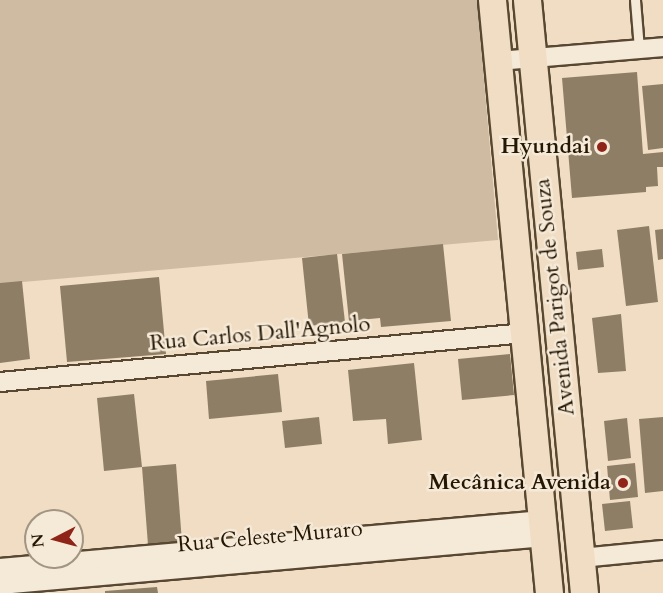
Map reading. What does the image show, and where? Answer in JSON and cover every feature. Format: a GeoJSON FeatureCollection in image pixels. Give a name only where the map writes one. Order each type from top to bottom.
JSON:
{"type":"FeatureCollection","features":[{"type":"Feature","properties":{"kind":"main road","name":"Avenida Parigot de Souza"},"geometry":{"type":"LineString","coordinates":[[492,0],[551,586]]}},
{"type":"Feature","properties":{"kind":"main road","name":"Avenida Parigot de Souza"},"geometry":{"type":"LineString","coordinates":[[527,0],[584,593]]}},
{"type":"Feature","properties":{"kind":"main road"},"geometry":{"type":"LineString","coordinates":[[499,65],[509,92],[521,179],[529,186],[534,185],[543,172]]}},
{"type":"Feature","properties":{"kind":"main road"},"geometry":{"type":"LineString","coordinates":[[537,459],[544,436],[550,431],[556,432],[560,437],[566,495],[578,527]]}},
{"type":"Feature","properties":{"kind":"street"},"geometry":{"type":"LineString","coordinates":[[499,65],[533,58],[663,47]]}},
{"type":"Feature","properties":{"kind":"street","name":"Rua Carlos Dall'Agnolo"},"geometry":{"type":"LineString","coordinates":[[0,382],[525,333]]}},
{"type":"Feature","properties":{"kind":"street","name":"Rua Celeste Muraro"},"geometry":{"type":"LineString","coordinates":[[0,585],[259,554],[544,529]]}},
{"type":"Feature","properties":{"kind":"street"},"geometry":{"type":"LineString","coordinates":[[581,558],[663,550]]}},
{"type":"Feature","properties":{"kind":"street","name":"Rua Celeste Muraro"},"geometry":{"type":"LineString","coordinates":[[0,568],[259,554]]}},
{"type":"Feature","properties":{"kind":"lane"},"geometry":{"type":"LineString","coordinates":[[635,0],[639,49]]}},
{"type":"Feature","properties":{"kind":"shaded area"},"geometry":{"type":"Polygon","coordinates":[[[0,0],[477,0],[498,240],[0,284],[0,0]]]}},
{"type":"Feature","properties":{"kind":"building"},"geometry":{"type":"Polygon","coordinates":[[[637,72],[643,154],[663,152],[663,167],[657,167],[658,186],[646,187],[646,192],[572,198],[562,78],[637,72]]]}},
{"type":"Feature","properties":{"kind":"building"},"geometry":{"type":"Polygon","coordinates":[[[663,84],[663,148],[648,150],[642,86],[663,84]]]}},
{"type":"Feature","properties":{"kind":"building"},"geometry":{"type":"Polygon","coordinates":[[[649,226],[658,302],[626,306],[617,230],[649,226]]]}},
{"type":"Feature","properties":{"kind":"building"},"geometry":{"type":"Polygon","coordinates":[[[663,229],[663,259],[658,260],[655,230],[663,229]]]}},
{"type":"Feature","properties":{"kind":"building"},"geometry":{"type":"Polygon","coordinates":[[[443,244],[451,321],[381,327],[380,318],[349,321],[342,254],[443,244]]]}},
{"type":"Feature","properties":{"kind":"building"},"geometry":{"type":"Polygon","coordinates":[[[602,249],[604,267],[578,270],[576,252],[602,249]]]}},
{"type":"Feature","properties":{"kind":"building"},"geometry":{"type":"Polygon","coordinates":[[[337,254],[345,322],[309,326],[302,258],[337,254]]]}},
{"type":"Feature","properties":{"kind":"building"},"geometry":{"type":"Polygon","coordinates":[[[159,277],[166,354],[67,362],[60,286],[159,277]]]}},
{"type":"Feature","properties":{"kind":"building"},"geometry":{"type":"Polygon","coordinates":[[[22,281],[30,359],[0,363],[0,283],[22,281]]]}},
{"type":"Feature","properties":{"kind":"building"},"geometry":{"type":"Polygon","coordinates":[[[621,314],[626,371],[598,373],[592,318],[621,314]]]}},
{"type":"Feature","properties":{"kind":"building"},"geometry":{"type":"Polygon","coordinates":[[[510,354],[514,395],[462,400],[458,359],[510,354]]]}},
{"type":"Feature","properties":{"kind":"building"},"geometry":{"type":"Polygon","coordinates":[[[414,363],[422,440],[388,444],[386,419],[353,421],[348,370],[414,363]]]}},
{"type":"Feature","properties":{"kind":"building"},"geometry":{"type":"Polygon","coordinates":[[[278,374],[282,412],[209,419],[206,381],[278,374]]]}},
{"type":"Feature","properties":{"kind":"building"},"geometry":{"type":"Polygon","coordinates":[[[134,394],[142,467],[104,471],[97,398],[134,394]]]}},
{"type":"Feature","properties":{"kind":"building"},"geometry":{"type":"Polygon","coordinates":[[[319,417],[322,444],[285,448],[282,421],[319,417]]]}},
{"type":"Feature","properties":{"kind":"building"},"geometry":{"type":"Polygon","coordinates":[[[663,417],[663,491],[645,493],[639,419],[663,417]]]}},
{"type":"Feature","properties":{"kind":"building"},"geometry":{"type":"Polygon","coordinates":[[[627,418],[631,458],[608,461],[604,421],[627,418]]]}},
{"type":"Feature","properties":{"kind":"building"},"geometry":{"type":"Polygon","coordinates":[[[635,463],[638,497],[610,500],[607,466],[635,463]]]}},
{"type":"Feature","properties":{"kind":"building"},"geometry":{"type":"Polygon","coordinates":[[[176,464],[182,542],[148,545],[142,467],[176,464]]]}},
{"type":"Feature","properties":{"kind":"building"},"geometry":{"type":"Polygon","coordinates":[[[630,501],[633,528],[605,531],[602,504],[630,501]]]}},
{"type":"Feature","properties":{"kind":"building"},"geometry":{"type":"Polygon","coordinates":[[[157,587],[158,593],[105,593],[105,591],[157,587]]]}},
{"type":"Feature","properties":{"kind":"place","name":"Hyundai"},"geometry":{"type":"Point","coordinates":[602,147]}},
{"type":"Feature","properties":{"kind":"place","name":"Mecânica Avenida"},"geometry":{"type":"Point","coordinates":[623,483]}}]}
